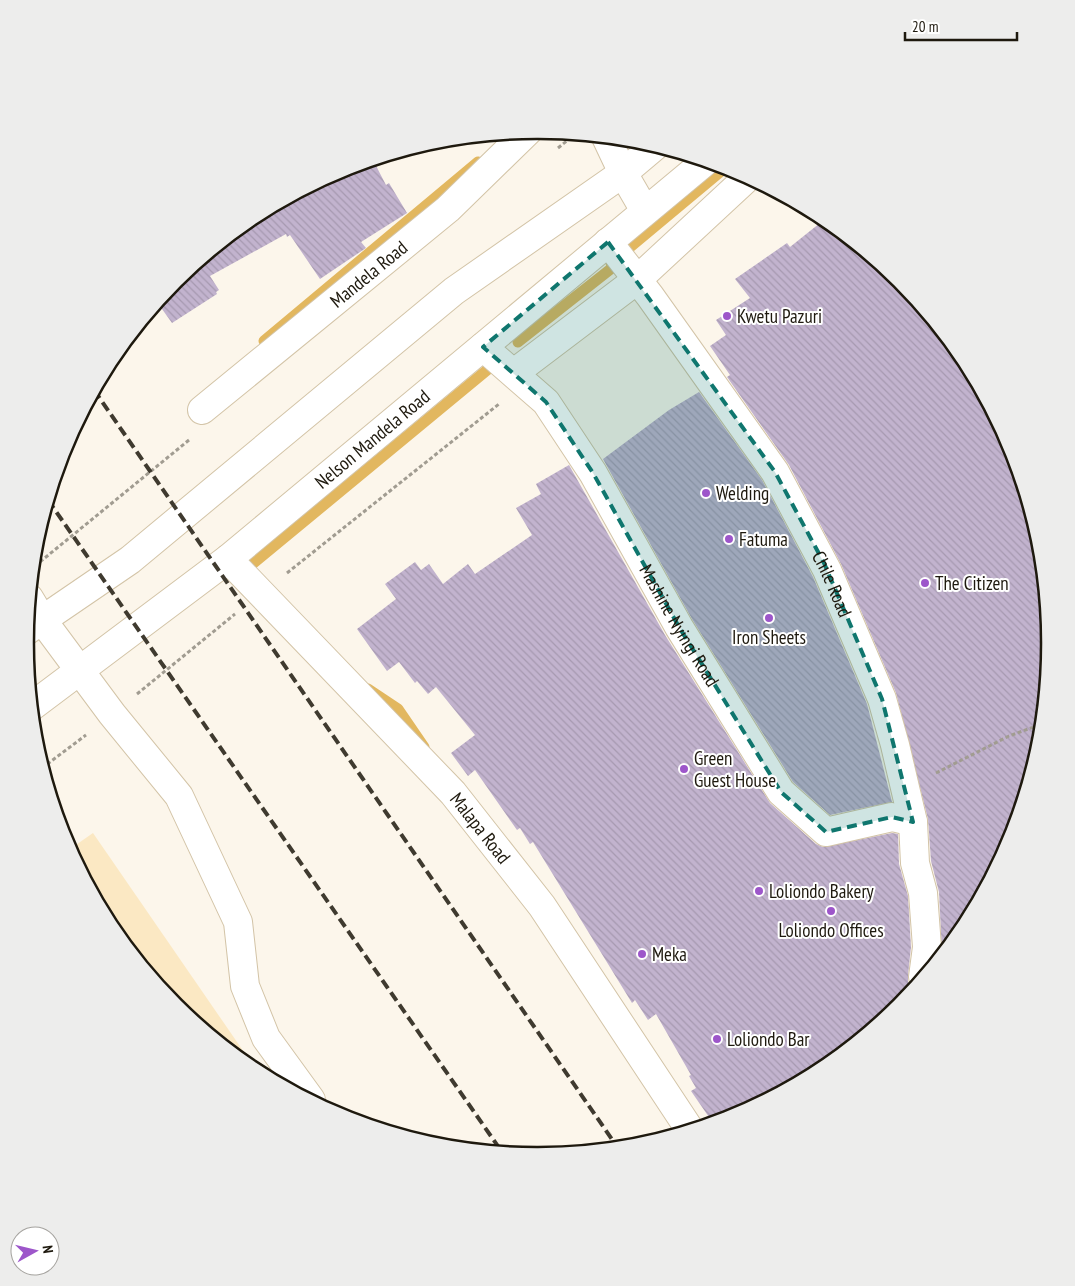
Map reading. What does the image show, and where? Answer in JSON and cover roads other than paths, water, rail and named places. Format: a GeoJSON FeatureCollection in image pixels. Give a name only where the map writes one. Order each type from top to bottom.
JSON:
{"type":"FeatureCollection","features":[{"type":"Feature","properties":{"kind":"street","name":"Mandela Road"},"geometry":{"type":"LineString","coordinates":[[202,410],[448,209],[519,140]]}},
{"type":"Feature","properties":{"kind":"street"},"geometry":{"type":"LineString","coordinates":[[610,145],[623,173],[645,211]]}},
{"type":"Feature","properties":{"kind":"street"},"geometry":{"type":"LineString","coordinates":[[35,616],[130,560],[454,291],[623,173],[648,152]]}},
{"type":"Feature","properties":{"kind":"street","name":"Nelson Mandela Road"},"geometry":{"type":"LineString","coordinates":[[37,702],[228,559],[700,166]]}},
{"type":"Feature","properties":{"kind":"street"},"geometry":{"type":"LineString","coordinates":[[519,379],[638,279],[742,183]]}},
{"type":"Feature","properties":{"kind":"street","name":"Chile Road"},"geometry":{"type":"LineString","coordinates":[[608,242],[638,279],[775,472],[824,563],[882,699],[912,822],[915,863],[923,894],[926,926],[927,947],[925,965]]}},
{"type":"Feature","properties":{"kind":"street","name":"Mashine Nyingi Road"},"geometry":{"type":"LineString","coordinates":[[483,347],[546,402],[593,473],[679,627],[782,792],[826,832],[892,817],[912,822]]}},
{"type":"Feature","properties":{"kind":"street","name":"Malapa Road"},"geometry":{"type":"LineString","coordinates":[[228,559],[453,793],[542,906],[686,1124]]}},
{"type":"Feature","properties":{"kind":"street"},"geometry":{"type":"LineString","coordinates":[[35,619],[80,670],[112,714],[179,796],[238,922],[245,986],[266,1038],[302,1088]]}},
{"type":"Feature","properties":{"kind":"waterway"},"geometry":{"type":"LineString","coordinates":[[264,341],[478,162]]}},
{"type":"Feature","properties":{"kind":"waterway"},"geometry":{"type":"LineString","coordinates":[[518,342],[617,264],[611,263],[718,173]]}},
{"type":"Feature","properties":{"kind":"waterway"},"geometry":{"type":"LineString","coordinates":[[250,566],[498,361]]}},
{"type":"Feature","properties":{"kind":"waterway"},"geometry":{"type":"LineString","coordinates":[[368,689],[398,709],[424,747]]}},
{"type":"Feature","properties":{"kind":"railway"},"geometry":{"type":"LineString","coordinates":[[98,396],[613,1141]]}},
{"type":"Feature","properties":{"kind":"railway"},"geometry":{"type":"LineString","coordinates":[[53,507],[497,1145]]}},
{"type":"Feature","properties":{"kind":"place","name":"Kwetu Pazuri"},"geometry":{"type":"Point","coordinates":[727,316]}},
{"type":"Feature","properties":{"kind":"place","name":"Welding"},"geometry":{"type":"Point","coordinates":[706,493]}},
{"type":"Feature","properties":{"kind":"place","name":"Fatuma"},"geometry":{"type":"Point","coordinates":[729,539]}},
{"type":"Feature","properties":{"kind":"place","name":"The Citizen"},"geometry":{"type":"Point","coordinates":[925,583]}},
{"type":"Feature","properties":{"kind":"place","name":"Iron Sheets"},"geometry":{"type":"Point","coordinates":[769,618]}},
{"type":"Feature","properties":{"kind":"place","name":"Green Guest House"},"geometry":{"type":"Point","coordinates":[684,769]}},
{"type":"Feature","properties":{"kind":"place","name":"Loliondo Bakery"},"geometry":{"type":"Point","coordinates":[759,891]}},
{"type":"Feature","properties":{"kind":"place","name":"Loliondo Offices"},"geometry":{"type":"Point","coordinates":[831,911]}},
{"type":"Feature","properties":{"kind":"place","name":"Meka"},"geometry":{"type":"Point","coordinates":[642,954]}},
{"type":"Feature","properties":{"kind":"place","name":"Loliondo Bar"},"geometry":{"type":"Point","coordinates":[717,1039]}}]}
